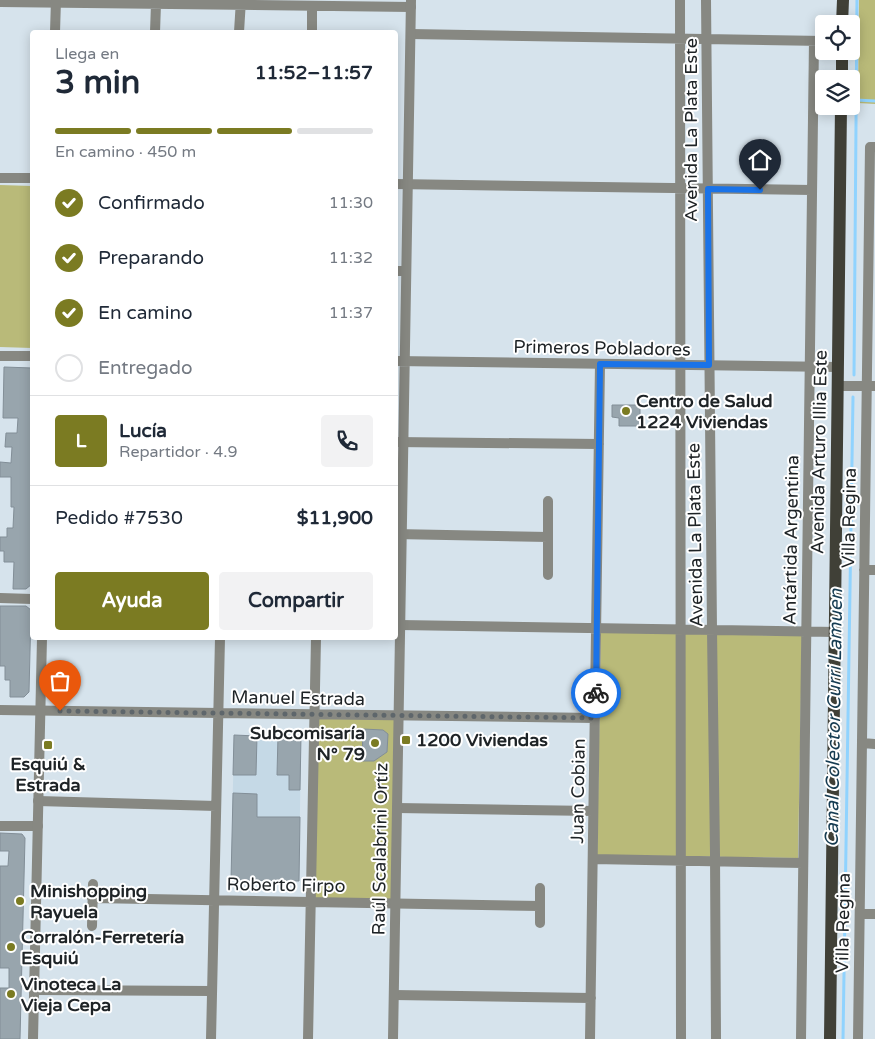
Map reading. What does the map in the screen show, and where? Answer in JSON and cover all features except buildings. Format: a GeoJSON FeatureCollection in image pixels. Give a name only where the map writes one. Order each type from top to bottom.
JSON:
{"type":"FeatureCollection","features":[{"type":"Feature","properties":{"kind":"main road"},"geometry":{"type":"LineString","coordinates":[[842,0],[842,15]]}},
{"type":"Feature","properties":{"kind":"main road","name":"Avenida Arturo Illia Este"},"geometry":{"type":"LineString","coordinates":[[830,1039],[841,115]]}},
{"type":"Feature","properties":{"kind":"main road"},"geometry":{"type":"LineString","coordinates":[[824,1039],[830,1004]]}},
{"type":"Feature","properties":{"kind":"street","name":"Avenida La Plata Este"},"geometry":{"type":"LineString","coordinates":[[680,0],[681,1039]]}},
{"type":"Feature","properties":{"kind":"street","name":"Avenida La Plata Este"},"geometry":{"type":"LineString","coordinates":[[706,0],[716,1039]]}},
{"type":"Feature","properties":{"kind":"street"},"geometry":{"type":"LineString","coordinates":[[55,30],[56,1]]}},
{"type":"Feature","properties":{"kind":"street"},"geometry":{"type":"LineString","coordinates":[[0,2],[56,1],[156,4],[241,2],[312,6],[411,4]]}},
{"type":"Feature","properties":{"kind":"street"},"geometry":{"type":"LineString","coordinates":[[239,30],[241,2]]}},
{"type":"Feature","properties":{"kind":"street"},"geometry":{"type":"LineString","coordinates":[[155,30],[156,4]]}},
{"type":"Feature","properties":{"kind":"street","name":"Raúl Scalabrini Ortíz"},"geometry":{"type":"LineString","coordinates":[[393,1039],[400,625],[398,534],[400,361],[406,271],[411,4]]}},
{"type":"Feature","properties":{"kind":"street"},"geometry":{"type":"LineString","coordinates":[[312,6],[312,30]]}},
{"type":"Feature","properties":{"kind":"street"},"geometry":{"type":"LineString","coordinates":[[411,34],[815,41]]}},
{"type":"Feature","properties":{"kind":"street","name":"Antártida Argentina"},"geometry":{"type":"LineString","coordinates":[[801,1039],[812,190],[818,60]]}},
{"type":"Feature","properties":{"kind":"street","name":"Villa Regina"},"geometry":{"type":"LineString","coordinates":[[858,1039],[862,743],[870,570],[872,147]]}},
{"type":"Feature","properties":{"kind":"street"},"geometry":{"type":"LineString","coordinates":[[0,178],[30,178]]}},
{"type":"Feature","properties":{"kind":"street"},"geometry":{"type":"LineString","coordinates":[[398,184],[812,190]]}},
{"type":"Feature","properties":{"kind":"street"},"geometry":{"type":"LineString","coordinates":[[398,270],[406,271]]}},
{"type":"Feature","properties":{"kind":"street"},"geometry":{"type":"LineString","coordinates":[[0,356],[30,356]]}},
{"type":"Feature","properties":{"kind":"street","name":"Primeros Pobladores"},"geometry":{"type":"LineString","coordinates":[[400,361],[838,367]]}},
{"type":"Feature","properties":{"kind":"street","name":"Juan Cobian"},"geometry":{"type":"LineString","coordinates":[[590,1039],[600,364]]}},
{"type":"Feature","properties":{"kind":"street"},"geometry":{"type":"LineString","coordinates":[[838,386],[871,386]]}},
{"type":"Feature","properties":{"kind":"street"},"geometry":{"type":"LineString","coordinates":[[399,442],[599,444]]}},
{"type":"Feature","properties":{"kind":"street"},"geometry":{"type":"LineString","coordinates":[[548,501],[548,575]]}},
{"type":"Feature","properties":{"kind":"street"},"geometry":{"type":"LineString","coordinates":[[398,534],[548,537]]}},
{"type":"Feature","properties":{"kind":"street"},"geometry":{"type":"LineString","coordinates":[[0,598],[30,599]]}},
{"type":"Feature","properties":{"kind":"street"},"geometry":{"type":"LineString","coordinates":[[400,625],[835,632]]}},
{"type":"Feature","properties":{"kind":"street"},"geometry":{"type":"LineString","coordinates":[[33,1039],[42,640]]}},
{"type":"Feature","properties":{"kind":"street"},"geometry":{"type":"LineString","coordinates":[[210,1039],[220,640]]}},
{"type":"Feature","properties":{"kind":"street"},"geometry":{"type":"LineString","coordinates":[[308,1039],[316,640]]}},
{"type":"Feature","properties":{"kind":"street","name":"Manuel Estrada"},"geometry":{"type":"LineString","coordinates":[[0,710],[595,718]]}},
{"type":"Feature","properties":{"kind":"street"},"geometry":{"type":"LineString","coordinates":[[862,743],[875,744]]}},
{"type":"Feature","properties":{"kind":"street"},"geometry":{"type":"LineString","coordinates":[[38,801],[216,806]]}},
{"type":"Feature","properties":{"kind":"street"},"geometry":{"type":"LineString","coordinates":[[397,808],[594,811]]}},
{"type":"Feature","properties":{"kind":"street"},"geometry":{"type":"LineString","coordinates":[[0,826],[38,826]]}},
{"type":"Feature","properties":{"kind":"street"},"geometry":{"type":"LineString","coordinates":[[593,859],[803,863]]}},
{"type":"Feature","properties":{"kind":"street"},"geometry":{"type":"LineString","coordinates":[[92,926],[93,884]]}},
{"type":"Feature","properties":{"kind":"street"},"geometry":{"type":"LineString","coordinates":[[540,888],[540,923]]}},
{"type":"Feature","properties":{"kind":"street","name":"Roberto Firpo"},"geometry":{"type":"LineString","coordinates":[[92,898],[540,906]]}},
{"type":"Feature","properties":{"kind":"street"},"geometry":{"type":"LineString","coordinates":[[860,914],[875,914]]}},
{"type":"Feature","properties":{"kind":"street"},"geometry":{"type":"LineString","coordinates":[[34,990],[212,991]]}},
{"type":"Feature","properties":{"kind":"street"},"geometry":{"type":"LineString","coordinates":[[394,995],[591,998]]}},
{"type":"Feature","properties":{"kind":"shaded area"},"geometry":{"type":"Polygon","coordinates":[[[234,735],[301,737],[299,881],[231,880],[234,735]]]}},
{"type":"Feature","properties":{"kind":"green space"},"geometry":{"type":"Polygon","coordinates":[[[859,0],[875,0],[875,104],[860,103],[859,0]]]}},
{"type":"Feature","properties":{"kind":"green space"},"geometry":{"type":"Polygon","coordinates":[[[0,185],[30,186],[30,348],[0,347],[0,185]]]}},
{"type":"Feature","properties":{"kind":"green space"},"geometry":{"type":"Polygon","coordinates":[[[601,632],[802,636],[798,858],[597,855],[601,632]]]}},
{"type":"Feature","properties":{"kind":"green space"},"geometry":{"type":"Polygon","coordinates":[[[314,714],[399,715],[395,903],[311,902],[314,714]]]}},
{"type":"Feature","properties":{"kind":"waterway","name":"Canal Colector Curri Lamuen"},"geometry":{"type":"LineString","coordinates":[[854,375],[857,0]]}},
{"type":"Feature","properties":{"kind":"waterway"},"geometry":{"type":"LineString","coordinates":[[860,100],[875,101]]}},
{"type":"Feature","properties":{"kind":"waterway","name":"Canal Colector Curri Lamuen"},"geometry":{"type":"LineString","coordinates":[[843,1039],[853,397]]}},
{"type":"Feature","properties":{"kind":"way so far"},"geometry":{"type":"LineString","coordinates":[[60,711],[595,718],[596,693]]}},
{"type":"Feature","properties":{"kind":"place","name":"Centro de Salud 1224 Viviendas"},"geometry":{"type":"Point","coordinates":[626,411]}},
{"type":"Feature","properties":{"kind":"place","name":"1200 Viviendas"},"geometry":{"type":"Point","coordinates":[406,740]}},
{"type":"Feature","properties":{"kind":"place","name":"Subcomisaría N° 79"},"geometry":{"type":"Point","coordinates":[375,743]}},
{"type":"Feature","properties":{"kind":"place","name":"Esquiú & Estrada"},"geometry":{"type":"Point","coordinates":[48,745]}},
{"type":"Feature","properties":{"kind":"place","name":"Minishopping Rayuela"},"geometry":{"type":"Point","coordinates":[20,901]}},
{"type":"Feature","properties":{"kind":"place","name":"Corralón-Ferretería Esquiú"},"geometry":{"type":"Point","coordinates":[11,947]}},
{"type":"Feature","properties":{"kind":"place","name":"Vinoteca La Vieja Cepa"},"geometry":{"type":"Point","coordinates":[11,994]}},
{"type":"Feature","properties":{"kind":"route"},"geometry":{"type":"LineString","coordinates":[[596,693],[600,364],[709,365],[708,189],[760,190]]}}]}
